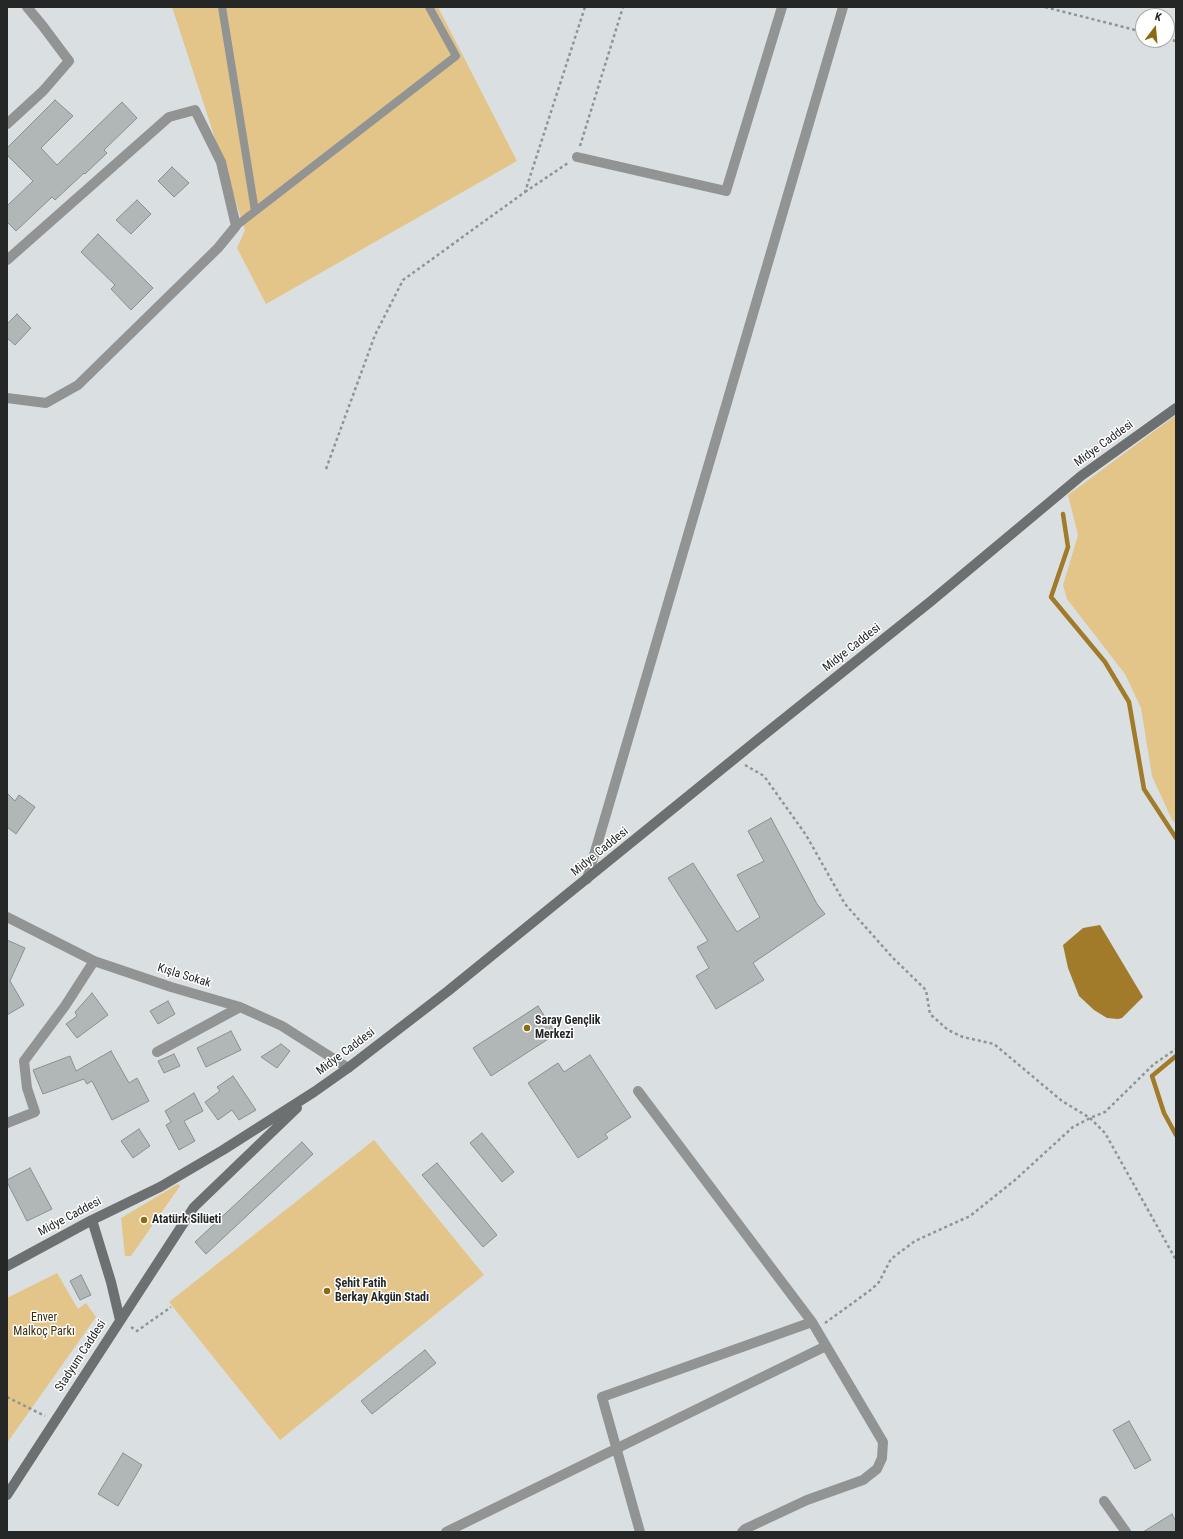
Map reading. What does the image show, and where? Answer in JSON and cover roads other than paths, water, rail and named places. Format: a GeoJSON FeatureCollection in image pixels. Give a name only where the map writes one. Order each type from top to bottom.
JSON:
{"type":"FeatureCollection","features":[{"type":"Feature","properties":{"kind":"main road","name":"Midye Caddesi"},"geometry":{"type":"LineString","coordinates":[[7,1266],[92,1220],[160,1187],[217,1154],[314,1092],[348,1068],[448,991],[930,602],[1081,476],[1176,408]]}},
{"type":"Feature","properties":{"kind":"main road"},"geometry":{"type":"LineString","coordinates":[[120,1320],[194,1207],[314,1092]]}},
{"type":"Feature","properties":{"kind":"main road","name":"Stadyum Caddesi"},"geometry":{"type":"LineString","coordinates":[[7,1495],[120,1320],[111,1282],[92,1220]]}},
{"type":"Feature","properties":{"kind":"street"},"geometry":{"type":"LineString","coordinates":[[7,124],[43,91],[70,61],[27,7]]}},
{"type":"Feature","properties":{"kind":"street"},"geometry":{"type":"LineString","coordinates":[[577,157],[726,191],[782,7]]}},
{"type":"Feature","properties":{"kind":"street"},"geometry":{"type":"LineString","coordinates":[[586,879],[844,7]]}},
{"type":"Feature","properties":{"kind":"street"},"geometry":{"type":"LineString","coordinates":[[7,260],[169,117],[195,110],[221,162],[236,226],[218,248],[78,385],[46,403],[7,398]]}},
{"type":"Feature","properties":{"kind":"street","name":"Kışla Sokak"},"geometry":{"type":"LineString","coordinates":[[7,917],[94,961],[171,987],[240,1007],[282,1026],[348,1068]]}},
{"type":"Feature","properties":{"kind":"street"},"geometry":{"type":"LineString","coordinates":[[7,1123],[35,1112],[27,1088],[24,1061],[65,1006],[94,961]]}},
{"type":"Feature","properties":{"kind":"street"},"geometry":{"type":"LineString","coordinates":[[157,1052],[240,1007]]}},
{"type":"Feature","properties":{"kind":"street"},"geometry":{"type":"LineString","coordinates":[[638,1091],[815,1326],[883,1442],[882,1458],[877,1469],[863,1480],[807,1500],[745,1529],[742,1532]]}},
{"type":"Feature","properties":{"kind":"street"},"geometry":{"type":"LineString","coordinates":[[640,1532],[602,1397],[815,1326]]}},
{"type":"Feature","properties":{"kind":"street"},"geometry":{"type":"LineString","coordinates":[[446,1532],[826,1346]]}},
{"type":"Feature","properties":{"kind":"street"},"geometry":{"type":"LineString","coordinates":[[1104,1501],[1126,1532]]}},
{"type":"Feature","properties":{"kind":"lane"},"geometry":{"type":"LineString","coordinates":[[222,7],[255,211]]}},
{"type":"Feature","properties":{"kind":"lane"},"geometry":{"type":"LineString","coordinates":[[236,226],[456,56],[429,7]]}},
{"type":"Feature","properties":{"kind":"waterway"},"geometry":{"type":"LineString","coordinates":[[1063,514],[1068,547],[1051,597],[1105,662],[1129,702],[1144,789],[1176,838]]}},
{"type":"Feature","properties":{"kind":"waterway"},"geometry":{"type":"LineString","coordinates":[[1176,1056],[1152,1076],[1164,1113],[1176,1135]]}},
{"type":"Feature","properties":{"kind":"place","name":"Saray Gençlik Merkezi"},"geometry":{"type":"Point","coordinates":[527,1028]}},
{"type":"Feature","properties":{"kind":"place","name":"Atatürk Silüeti"},"geometry":{"type":"Point","coordinates":[144,1220]}},
{"type":"Feature","properties":{"kind":"place","name":"Şehit Fatih Berkay Akgün Stadı"},"geometry":{"type":"Point","coordinates":[327,1291]}},
{"type":"Feature","properties":{"kind":"park label","name":"Enver Malkoç Parkı"},"geometry":{"type":"Point","coordinates":[44,1325]}}]}
